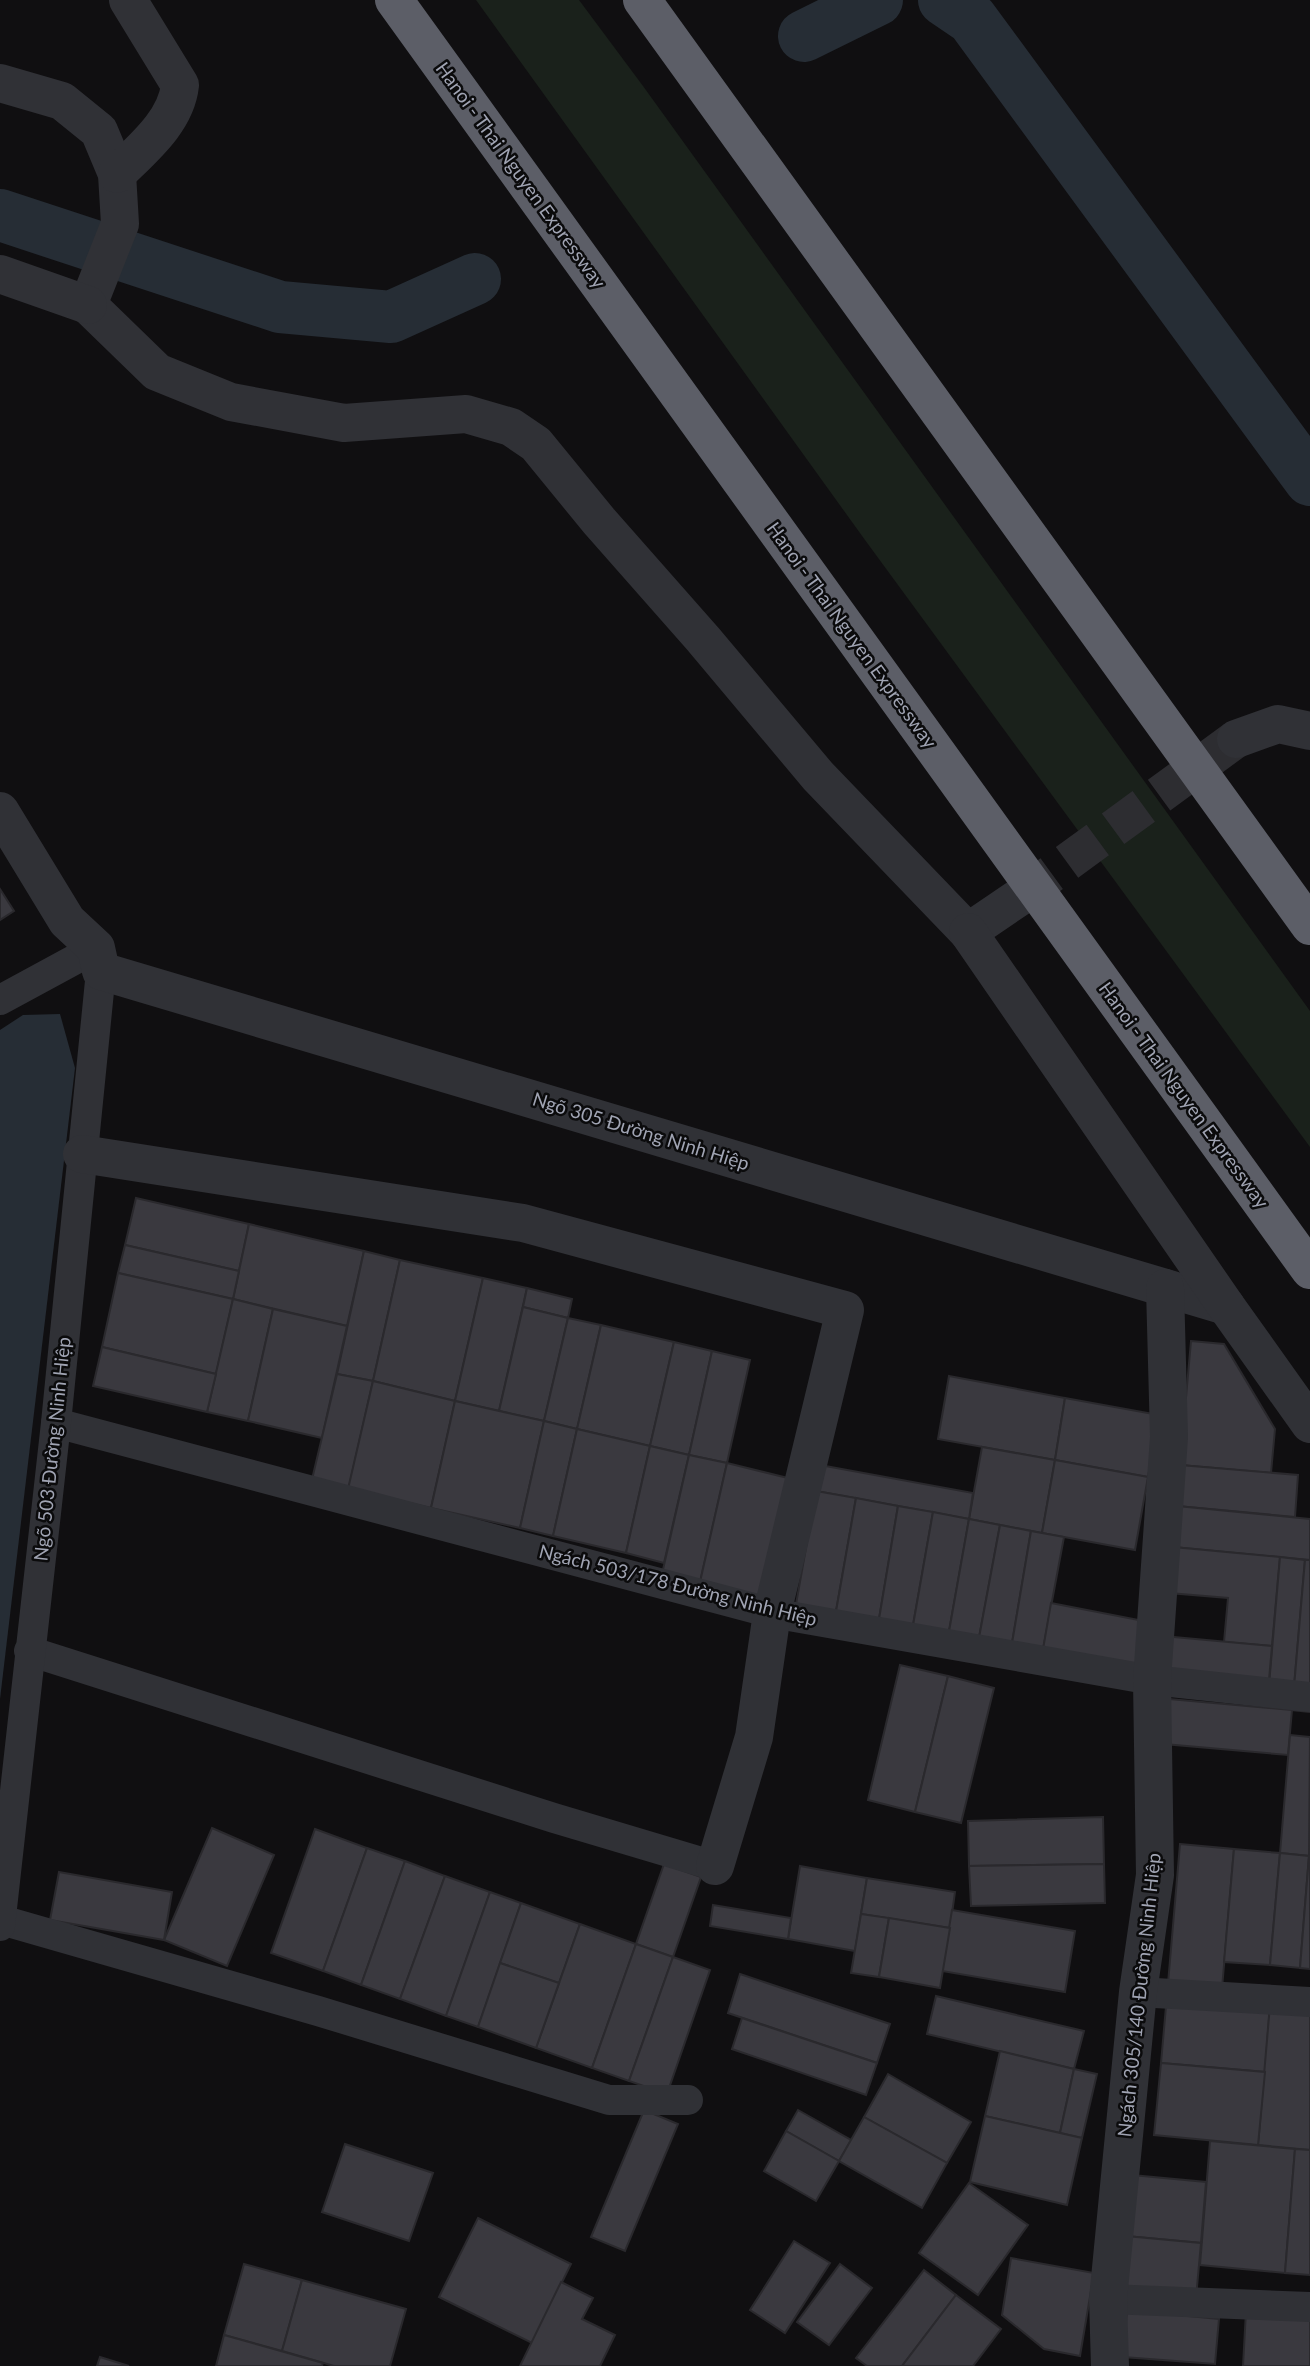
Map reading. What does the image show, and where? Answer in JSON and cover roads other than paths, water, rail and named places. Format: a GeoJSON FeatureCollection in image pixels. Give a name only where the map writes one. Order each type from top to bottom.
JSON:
{"type":"FeatureCollection","features":[{"type":"Feature","properties":{"kind":"highway","name":"Hanoi - Thai Nguyen Expressway"},"geometry":{"type":"LineString","coordinates":[[394,0],[1310,1270]]}},
{"type":"Feature","properties":{"kind":"highway"},"geometry":{"type":"LineString","coordinates":[[642,0],[1310,926]]}},
{"type":"Feature","properties":{"kind":"street"},"geometry":{"type":"LineString","coordinates":[[117,174],[156,134],[178,101],[180,85],[128,0]]}},
{"type":"Feature","properties":{"kind":"street"},"geometry":{"type":"LineString","coordinates":[[0,83],[62,101],[99,131],[117,174],[120,224],[91,295]]}},
{"type":"Feature","properties":{"kind":"street"},"geometry":{"type":"LineString","coordinates":[[0,274],[91,295],[157,372],[231,402],[344,423],[466,414],[511,427],[536,444],[818,776],[968,932],[1310,1424]]}},
{"type":"Feature","properties":{"kind":"street"},"geometry":{"type":"LineString","coordinates":[[1236,738],[1279,724],[1310,731]]}},
{"type":"Feature","properties":{"kind":"street","name":"Ngõ 305 Đường Ninh Hiệp"},"geometry":{"type":"LineString","coordinates":[[0,811],[67,921],[98,960],[1226,1306]]}},
{"type":"Feature","properties":{"kind":"street"},"geometry":{"type":"LineString","coordinates":[[968,932],[1021,896]]}},
{"type":"Feature","properties":{"kind":"street"},"geometry":{"type":"LineString","coordinates":[[82,1154],[523,1223],[845,1310],[772,1613],[754,1737],[715,1866]]}},
{"type":"Feature","properties":{"kind":"street","name":"Ngách 305/140 Đường Ninh Hiệp"},"geometry":{"type":"LineString","coordinates":[[1110,2366],[1108,2299],[1138,1992],[1155,1875],[1152,1680],[1169,1437],[1165,1288]]}},
{"type":"Feature","properties":{"kind":"lane"},"geometry":{"type":"LineString","coordinates":[[0,1000],[98,960]]}},
{"type":"Feature","properties":{"kind":"lane","name":"Ngõ 503 Đường Ninh Hiệp"},"geometry":{"type":"LineString","coordinates":[[0,1926],[56,1423],[98,960]]}},
{"type":"Feature","properties":{"kind":"lane","name":"Ngách 503/178 Đường Ninh Hiệp"},"geometry":{"type":"LineString","coordinates":[[56,1423],[772,1613],[1152,1680],[1310,1697]]}},
{"type":"Feature","properties":{"kind":"lane"},"geometry":{"type":"LineString","coordinates":[[29,1651],[541,1814],[715,1866]]}},
{"type":"Feature","properties":{"kind":"lane"},"geometry":{"type":"LineString","coordinates":[[1,1920],[318,2011],[609,2100],[688,2099]]}},
{"type":"Feature","properties":{"kind":"lane"},"geometry":{"type":"LineString","coordinates":[[1138,1992],[1310,2002]]}},
{"type":"Feature","properties":{"kind":"lane"},"geometry":{"type":"LineString","coordinates":[[1108,2299],[1310,2307]]}},
{"type":"Feature","properties":{"kind":"waterway"},"geometry":{"type":"LineString","coordinates":[[804,36],[877,0]]}},
{"type":"Feature","properties":{"kind":"waterway"},"geometry":{"type":"LineString","coordinates":[[944,0],[972,19],[1310,480]]}},
{"type":"Feature","properties":{"kind":"waterway"},"geometry":{"type":"LineString","coordinates":[[0,215],[280,307],[391,317],[475,279]]}},
{"type":"Feature","properties":{"kind":"tunnel"},"geometry":{"type":"LineString","coordinates":[[1021,896],[1236,739]]}}]}
